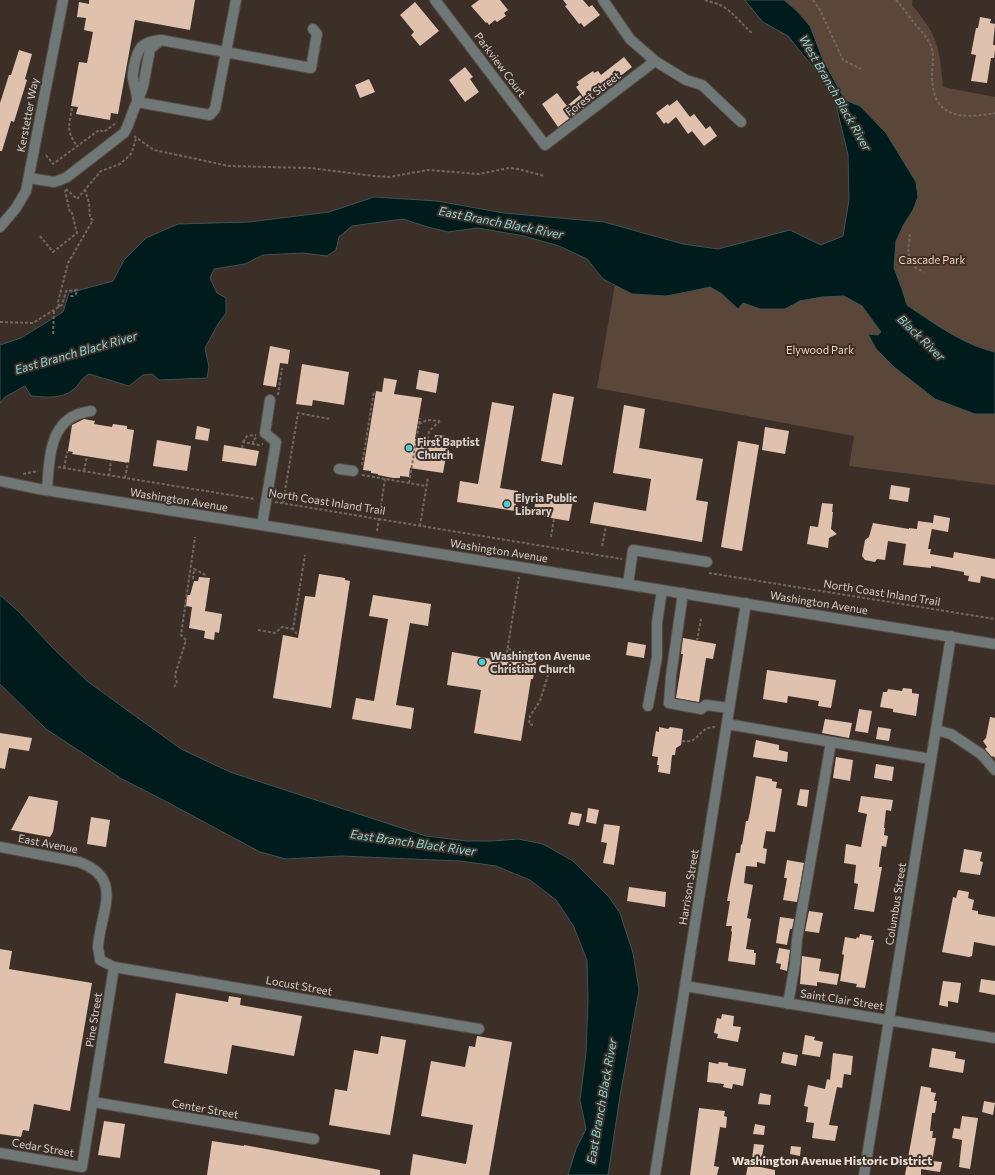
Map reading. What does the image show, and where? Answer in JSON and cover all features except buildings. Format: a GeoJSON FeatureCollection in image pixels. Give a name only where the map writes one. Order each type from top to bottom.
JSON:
{"type":"FeatureCollection","features":[{"type":"Feature","properties":{"kind":"street","name":"Kerstetter Way"},"geometry":{"type":"LineString","coordinates":[[0,227],[23,198],[26,191],[63,0]]}},
{"type":"Feature","properties":{"kind":"street"},"geometry":{"type":"LineString","coordinates":[[137,102],[210,115],[215,109],[236,0]]}},
{"type":"Feature","properties":{"kind":"street","name":"Parkview Court"},"geometry":{"type":"LineString","coordinates":[[435,0],[545,145]]}},
{"type":"Feature","properties":{"kind":"street"},"geometry":{"type":"LineString","coordinates":[[603,0],[630,39],[655,61],[686,80],[702,85],[741,122]]}},
{"type":"Feature","properties":{"kind":"street"},"geometry":{"type":"LineString","coordinates":[[29,178],[54,182],[67,177],[124,133],[143,87],[150,49],[161,40],[311,68],[317,34],[313,29]]}},
{"type":"Feature","properties":{"kind":"street","name":"Forest Street"},"geometry":{"type":"LineString","coordinates":[[545,145],[655,61]]}},
{"type":"Feature","properties":{"kind":"street"},"geometry":{"type":"LineString","coordinates":[[262,525],[276,442],[265,433],[274,397]]}},
{"type":"Feature","properties":{"kind":"street"},"geometry":{"type":"LineString","coordinates":[[47,490],[50,452],[56,436],[63,425],[76,414],[91,411]]}},
{"type":"Feature","properties":{"kind":"street"},"geometry":{"type":"LineString","coordinates":[[339,469],[358,471]]}},
{"type":"Feature","properties":{"kind":"street","name":"Washington Avenue"},"geometry":{"type":"LineString","coordinates":[[0,481],[19,480],[47,490],[995,644]]}},
{"type":"Feature","properties":{"kind":"street"},"geometry":{"type":"LineString","coordinates":[[628,584],[634,550],[707,562]]}},
{"type":"Feature","properties":{"kind":"street"},"geometry":{"type":"LineString","coordinates":[[648,706],[657,657],[657,623],[662,590]]}},
{"type":"Feature","properties":{"kind":"street"},"geometry":{"type":"LineString","coordinates":[[682,593],[670,676],[669,703],[701,709],[706,705],[729,708]]}},
{"type":"Feature","properties":{"kind":"street","name":"Harrison Street"},"geometry":{"type":"LineString","coordinates":[[655,1175],[685,986],[723,726],[729,708],[746,603]]}},
{"type":"Feature","properties":{"kind":"street","name":"Columbus Street"},"geometry":{"type":"LineString","coordinates":[[864,1175],[951,636]]}},
{"type":"Feature","properties":{"kind":"street"},"geometry":{"type":"LineString","coordinates":[[723,726],[931,759]]}},
{"type":"Feature","properties":{"kind":"street"},"geometry":{"type":"LineString","coordinates":[[936,730],[952,734],[981,754],[995,770]]}},
{"type":"Feature","properties":{"kind":"street"},"geometry":{"type":"LineString","coordinates":[[788,1004],[795,964],[797,939],[831,742]]}},
{"type":"Feature","properties":{"kind":"street","name":"East Avenue"},"geometry":{"type":"LineString","coordinates":[[0,848],[79,862],[89,866],[99,873],[106,885],[107,898],[98,948],[100,960],[114,967]]}},
{"type":"Feature","properties":{"kind":"street","name":"Locust Street"},"geometry":{"type":"LineString","coordinates":[[114,967],[479,1029]]}},
{"type":"Feature","properties":{"kind":"street","name":"Pine Street"},"geometry":{"type":"LineString","coordinates":[[82,1167],[114,967]]}},
{"type":"Feature","properties":{"kind":"street","name":"Saint Clair Street"},"geometry":{"type":"LineString","coordinates":[[685,986],[995,1038]]}},
{"type":"Feature","properties":{"kind":"street","name":"Center Street"},"geometry":{"type":"LineString","coordinates":[[93,1102],[314,1140]]}},
{"type":"Feature","properties":{"kind":"street","name":"Cedar Street"},"geometry":{"type":"LineString","coordinates":[[0,1153],[82,1167]]}},
{"type":"Feature","properties":{"kind":"path"},"geometry":{"type":"LineString","coordinates":[[705,0],[720,5],[732,13],[752,33]]}},
{"type":"Feature","properties":{"kind":"path"},"geometry":{"type":"LineString","coordinates":[[813,0],[819,8],[843,60],[861,69]]}},
{"type":"Feature","properties":{"kind":"path"},"geometry":{"type":"LineString","coordinates":[[896,0],[930,44],[933,58],[933,90],[936,100],[943,109],[955,115],[968,117],[995,113]]}},
{"type":"Feature","properties":{"kind":"path"},"geometry":{"type":"LineString","coordinates":[[72,108],[69,131],[77,146]]}},
{"type":"Feature","properties":{"kind":"path"},"geometry":{"type":"LineString","coordinates":[[46,155],[53,164],[99,130],[104,132],[120,120]]}},
{"type":"Feature","properties":{"kind":"path"},"geometry":{"type":"LineString","coordinates":[[129,139],[136,131]]}},
{"type":"Feature","properties":{"kind":"path"},"geometry":{"type":"LineString","coordinates":[[133,136],[154,150],[228,166],[310,168],[389,177],[428,170],[479,174],[508,168],[545,176]]}},
{"type":"Feature","properties":{"kind":"path"},"geometry":{"type":"LineString","coordinates":[[40,236],[53,252],[77,233],[65,194],[66,188],[77,199],[101,171],[120,164],[130,155],[136,138]]}},
{"type":"Feature","properties":{"kind":"path"},"geometry":{"type":"LineString","coordinates":[[59,307],[58,302],[68,262],[93,220],[90,218],[89,203],[85,190]]}},
{"type":"Feature","properties":{"kind":"path"},"geometry":{"type":"LineString","coordinates":[[910,234],[908,253],[914,267],[924,272]]}},
{"type":"Feature","properties":{"kind":"path"},"geometry":{"type":"LineString","coordinates":[[901,260],[910,258]]}},
{"type":"Feature","properties":{"kind":"path"},"geometry":{"type":"LineString","coordinates":[[0,322],[33,323],[59,307],[63,303],[66,291],[77,290],[76,294],[69,296]]}},
{"type":"Feature","properties":{"kind":"path"},"geometry":{"type":"LineString","coordinates":[[54,310],[54,334]]}},
{"type":"Feature","properties":{"kind":"path"},"geometry":{"type":"LineString","coordinates":[[274,397],[282,368]]}},
{"type":"Feature","properties":{"kind":"path"},"geometry":{"type":"LineString","coordinates":[[374,391],[358,471],[385,479],[426,486]]}},
{"type":"Feature","properties":{"kind":"path"},"geometry":{"type":"LineString","coordinates":[[283,504],[298,413],[330,419]]}},
{"type":"Feature","properties":{"kind":"path"},"geometry":{"type":"LineString","coordinates":[[409,483],[420,418]]}},
{"type":"Feature","properties":{"kind":"path"},"geometry":{"type":"LineString","coordinates":[[419,424],[427,420],[440,420],[429,431],[428,439]]}},
{"type":"Feature","properties":{"kind":"path"},"geometry":{"type":"LineString","coordinates":[[242,448],[243,442],[248,436]]}},
{"type":"Feature","properties":{"kind":"path"},"geometry":{"type":"LineString","coordinates":[[243,442],[259,445],[268,442]]}},
{"type":"Feature","properties":{"kind":"path"},"geometry":{"type":"LineString","coordinates":[[64,468],[68,451]]}},
{"type":"Feature","properties":{"kind":"path"},"geometry":{"type":"LineString","coordinates":[[84,471],[87,456]]}},
{"type":"Feature","properties":{"kind":"path"},"geometry":{"type":"LineString","coordinates":[[109,476],[111,460]]}},
{"type":"Feature","properties":{"kind":"path"},"geometry":{"type":"LineString","coordinates":[[125,478],[128,462]]}},
{"type":"Feature","properties":{"kind":"path","name":"North Coast Inland Trail"},"geometry":{"type":"LineString","coordinates":[[19,480],[49,468],[64,468],[632,560]]}},
{"type":"Feature","properties":{"kind":"path"},"geometry":{"type":"LineString","coordinates":[[420,526],[428,477]]}},
{"type":"Feature","properties":{"kind":"path"},"geometry":{"type":"LineString","coordinates":[[377,531],[385,479]]}},
{"type":"Feature","properties":{"kind":"path"},"geometry":{"type":"LineString","coordinates":[[551,537],[554,519]]}},
{"type":"Feature","properties":{"kind":"path"},"geometry":{"type":"LineString","coordinates":[[602,546],[606,526]]}},
{"type":"Feature","properties":{"kind":"path"},"geometry":{"type":"LineString","coordinates":[[174,687],[177,683],[175,675],[177,666],[186,640],[181,635],[195,537]]}},
{"type":"Feature","properties":{"kind":"path"},"geometry":{"type":"LineString","coordinates":[[293,629],[305,555]]}},
{"type":"Feature","properties":{"kind":"path"},"geometry":{"type":"LineString","coordinates":[[190,567],[204,574],[206,578]]}},
{"type":"Feature","properties":{"kind":"path"},"geometry":{"type":"LineString","coordinates":[[193,579],[194,569]]}},
{"type":"Feature","properties":{"kind":"path"},"geometry":{"type":"LineString","coordinates":[[506,658],[519,577]]}},
{"type":"Feature","properties":{"kind":"path","name":"North Coast Inland Trail"},"geometry":{"type":"LineString","coordinates":[[767,582],[995,619]]}},
{"type":"Feature","properties":{"kind":"path"},"geometry":{"type":"LineString","coordinates":[[697,641],[701,619]]}},
{"type":"Feature","properties":{"kind":"path"},"geometry":{"type":"LineString","coordinates":[[258,630],[275,633],[282,627],[293,629],[297,634]]}},
{"type":"Feature","properties":{"kind":"path"},"geometry":{"type":"LineString","coordinates":[[508,649],[554,657]]}},
{"type":"Feature","properties":{"kind":"path"},"geometry":{"type":"LineString","coordinates":[[533,725],[529,724],[530,716],[540,701],[552,665]]}},
{"type":"Feature","properties":{"kind":"path"},"geometry":{"type":"LineString","coordinates":[[682,742],[689,743],[693,741],[705,729],[723,726]]}},
{"type":"Feature","properties":{"kind":"green space"},"geometry":{"type":"Polygon","coordinates":[[[764,0],[913,0],[912,5],[927,25],[936,42],[942,72],[943,87],[995,97],[995,485],[849,466],[854,436],[597,388],[621,250],[863,270],[869,148],[799,32],[764,0]]]}},
{"type":"Feature","properties":{"kind":"water"},"geometry":{"type":"Polygon","coordinates":[[[745,0],[784,0],[797,11],[810,26],[823,60],[845,100],[860,106],[886,133],[916,182],[918,197],[913,210],[896,241],[894,268],[907,305],[960,339],[983,349],[995,352],[995,414],[975,414],[935,399],[894,367],[876,349],[868,334],[878,335],[881,332],[862,306],[844,296],[822,297],[800,301],[785,309],[760,309],[743,303],[738,309],[722,294],[710,287],[666,296],[632,294],[603,279],[587,259],[559,246],[524,236],[478,228],[448,232],[403,219],[352,226],[339,237],[336,250],[327,256],[303,253],[263,255],[245,264],[214,269],[210,278],[217,293],[226,298],[226,313],[218,324],[205,348],[209,367],[207,378],[159,380],[152,374],[143,375],[129,386],[89,374],[71,391],[60,396],[31,396],[25,386],[5,397],[0,403],[0,345],[21,338],[63,312],[69,293],[113,281],[124,260],[146,238],[178,224],[249,222],[329,212],[374,197],[437,201],[504,213],[604,222],[683,244],[718,249],[790,230],[821,245],[843,236],[849,200],[848,155],[833,92],[788,36],[763,22],[745,0]]]}},
{"type":"Feature","properties":{"kind":"water","name":"East Branch Black River"},"geometry":{"type":"Polygon","coordinates":[[[0,595],[19,612],[87,681],[181,749],[230,772],[426,836],[467,841],[518,839],[543,844],[573,861],[609,897],[620,913],[633,953],[639,990],[620,1096],[608,1175],[568,1175],[576,1149],[586,1129],[580,1100],[586,1053],[588,999],[587,960],[573,925],[556,900],[530,880],[496,866],[460,861],[341,856],[286,859],[260,852],[122,779],[46,729],[0,684],[0,595]]]}},
{"type":"Feature","properties":{"kind":"place","name":"First Baptist Church"},"geometry":{"type":"Point","coordinates":[409,448]}},
{"type":"Feature","properties":{"kind":"place","name":"Elyria Public Library"},"geometry":{"type":"Point","coordinates":[507,504]}},
{"type":"Feature","properties":{"kind":"place","name":"Washington Avenue Christian Church"},"geometry":{"type":"Point","coordinates":[482,662]}},
{"type":"Feature","properties":{"kind":"district","name":"Washington Avenue Historic District"},"geometry":{"type":"Point","coordinates":[832,1161]}},
{"type":"Feature","properties":{"kind":"water label","name":"West Branch Black River"},"geometry":{"type":"Point","coordinates":[835,93]}},
{"type":"Feature","properties":{"kind":"water label","name":"Black River"},"geometry":{"type":"Point","coordinates":[921,338]}},
{"type":"Feature","properties":{"kind":"park label","name":"Cascade Park"},"geometry":{"type":"Point","coordinates":[932,260]}},
{"type":"Feature","properties":{"kind":"park label","name":"Elywood Park"},"geometry":{"type":"Point","coordinates":[820,350]}}]}
